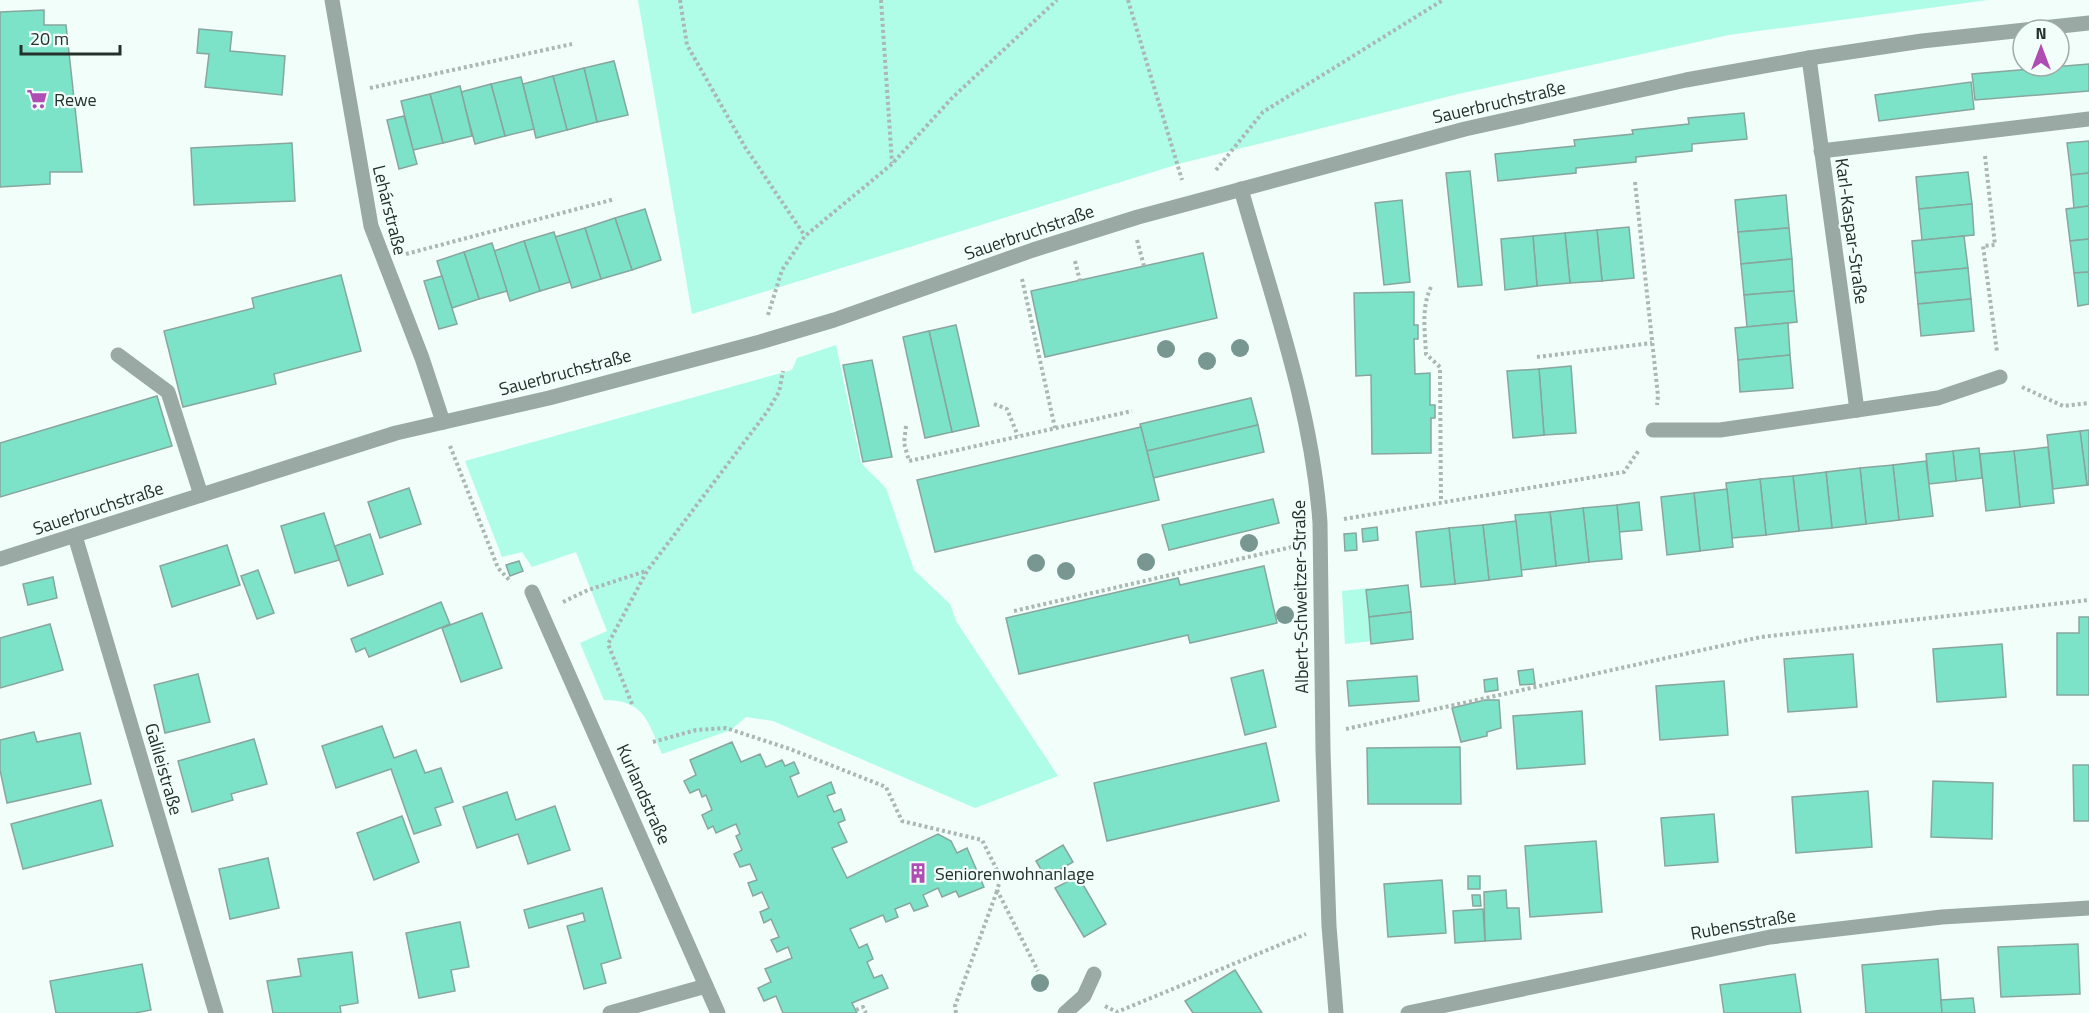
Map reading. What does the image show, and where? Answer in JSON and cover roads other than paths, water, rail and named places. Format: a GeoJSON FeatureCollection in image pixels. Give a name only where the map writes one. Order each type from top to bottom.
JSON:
{"type":"FeatureCollection","features":[{"type":"Feature","properties":{"kind":"street","name":"Lehárstraße"},"geometry":{"type":"LineString","coordinates":[[332,0],[363,192],[382,260],[422,358],[443,422]]}},
{"type":"Feature","properties":{"kind":"street","name":"Sauerbruchstraße"},"geometry":{"type":"LineString","coordinates":[[0,559],[374,440],[549,398],[760,342],[879,305],[1034,250],[1189,203],[1466,129],[1686,80],[1809,58],[1922,41],[2089,23]]}},
{"type":"Feature","properties":{"kind":"street","name":"Karl-Kaspar-Straße"},"geometry":{"type":"LineString","coordinates":[[1809,58],[1857,410]]}},
{"type":"Feature","properties":{"kind":"street"},"geometry":{"type":"LineString","coordinates":[[1821,151],[1982,134],[2089,119]]}},
{"type":"Feature","properties":{"kind":"street","name":"Albert-Schweitzer-Straße"},"geometry":{"type":"LineString","coordinates":[[1241,189],[1299,391],[1315,463],[1320,523],[1329,926],[1336,1013]]}},
{"type":"Feature","properties":{"kind":"street"},"geometry":{"type":"LineString","coordinates":[[118,355],[168,393],[201,495]]}},
{"type":"Feature","properties":{"kind":"street"},"geometry":{"type":"LineString","coordinates":[[1653,430],[1720,430],[1938,398],[2000,377]]}},
{"type":"Feature","properties":{"kind":"street","name":"Galileistraße"},"geometry":{"type":"LineString","coordinates":[[75,536],[216,1013]]}},
{"type":"Feature","properties":{"kind":"street","name":"Kurlandstraße"},"geometry":{"type":"LineString","coordinates":[[532,592],[718,1013]]}},
{"type":"Feature","properties":{"kind":"street","name":"Rubensstraße"},"geometry":{"type":"LineString","coordinates":[[1408,1013],[1770,937],[1942,917],[2089,908]]}},
{"type":"Feature","properties":{"kind":"street"},"geometry":{"type":"LineString","coordinates":[[1065,1013],[1084,996],[1094,974]]}},
{"type":"Feature","properties":{"kind":"street"},"geometry":{"type":"LineString","coordinates":[[610,1013],[706,986]]}},
{"type":"Feature","properties":{"kind":"place","name":"Rewe"},"geometry":{"type":"Point","coordinates":[37,99]}},
{"type":"Feature","properties":{"kind":"place","name":"Seniorenwohnanlage"},"geometry":{"type":"Point","coordinates":[918,873]}}]}
